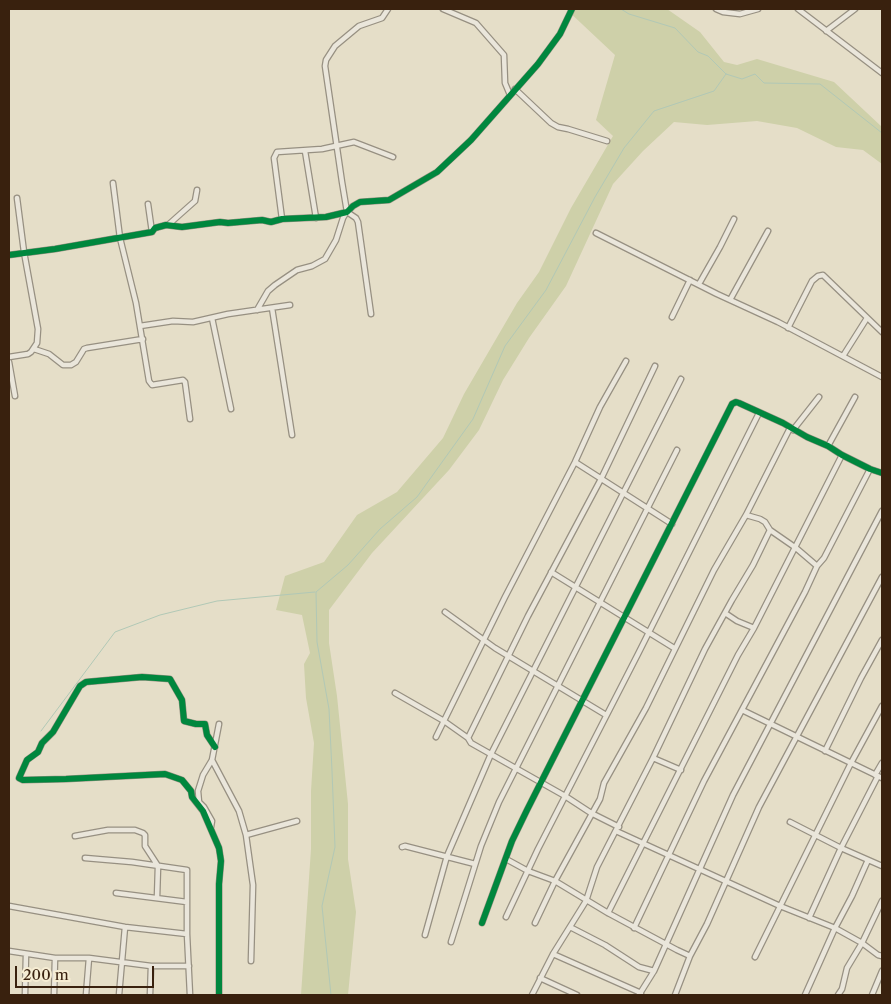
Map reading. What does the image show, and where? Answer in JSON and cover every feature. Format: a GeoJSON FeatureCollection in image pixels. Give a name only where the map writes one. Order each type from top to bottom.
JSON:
{"type":"FeatureCollection","features":[{"type":"Feature","properties":{"kind":"street"},"geometry":{"type":"LineString","coordinates":[[371,314],[358,222],[347,212],[335,147],[325,63],[336,44],[359,26],[382,18],[388,9]]}},
{"type":"Feature","properties":{"kind":"street"},"geometry":{"type":"LineString","coordinates":[[443,9],[476,23],[504,55],[505,83],[510,95]]}},
{"type":"Feature","properties":{"kind":"street"},"geometry":{"type":"LineString","coordinates":[[257,310],[271,288],[297,270],[312,266],[326,259],[336,240],[343,218],[355,204],[389,200],[437,172],[471,140],[538,64],[560,34],[572,9]]}},
{"type":"Feature","properties":{"kind":"street"},"geometry":{"type":"LineString","coordinates":[[716,9],[723,12],[740,14],[758,9]]}},
{"type":"Feature","properties":{"kind":"street"},"geometry":{"type":"LineString","coordinates":[[798,9],[882,73]]}},
{"type":"Feature","properties":{"kind":"street"},"geometry":{"type":"LineString","coordinates":[[826,31],[855,9]]}},
{"type":"Feature","properties":{"kind":"street"},"geometry":{"type":"LineString","coordinates":[[515,89],[551,123],[558,127],[568,128],[607,141]]}},
{"type":"Feature","properties":{"kind":"street"},"geometry":{"type":"LineString","coordinates":[[282,219],[275,155],[277,152],[335,147],[356,143],[393,157]]}},
{"type":"Feature","properties":{"kind":"street"},"geometry":{"type":"LineString","coordinates":[[306,150],[316,218]]}},
{"type":"Feature","properties":{"kind":"street"},"geometry":{"type":"LineString","coordinates":[[113,183],[120,238],[143,339],[150,384],[183,380],[185,382],[190,418]]}},
{"type":"Feature","properties":{"kind":"street"},"geometry":{"type":"LineString","coordinates":[[168,225],[195,201],[197,190]]}},
{"type":"Feature","properties":{"kind":"street"},"geometry":{"type":"LineString","coordinates":[[9,357],[28,354],[34,349],[38,323],[24,252],[17,198]]}},
{"type":"Feature","properties":{"kind":"street"},"geometry":{"type":"LineString","coordinates":[[148,204],[152,232]]}},
{"type":"Feature","properties":{"kind":"street"},"geometry":{"type":"LineString","coordinates":[[9,255],[152,232],[159,226],[182,227],[215,222],[228,223],[262,220],[271,222],[282,219],[316,218],[347,212]]}},
{"type":"Feature","properties":{"kind":"street"},"geometry":{"type":"LineString","coordinates":[[699,284],[734,219]]}},
{"type":"Feature","properties":{"kind":"street"},"geometry":{"type":"LineString","coordinates":[[730,300],[768,231]]}},
{"type":"Feature","properties":{"kind":"street"},"geometry":{"type":"LineString","coordinates":[[596,233],[882,377]]}},
{"type":"Feature","properties":{"kind":"street"},"geometry":{"type":"LineString","coordinates":[[788,328],[812,281],[818,276],[823,275],[882,332]]}},
{"type":"Feature","properties":{"kind":"street"},"geometry":{"type":"LineString","coordinates":[[672,318],[690,280]]}},
{"type":"Feature","properties":{"kind":"street"},"geometry":{"type":"LineString","coordinates":[[140,326],[173,321],[193,322],[290,305]]}},
{"type":"Feature","properties":{"kind":"street"},"geometry":{"type":"LineString","coordinates":[[272,308],[292,435]]}},
{"type":"Feature","properties":{"kind":"street"},"geometry":{"type":"LineString","coordinates":[[212,318],[230,409]]}},
{"type":"Feature","properties":{"kind":"street"},"geometry":{"type":"LineString","coordinates":[[843,356],[867,318]]}},
{"type":"Feature","properties":{"kind":"street"},"geometry":{"type":"LineString","coordinates":[[34,349],[49,354],[63,365],[71,365],[76,362],[87,348],[143,339]]}},
{"type":"Feature","properties":{"kind":"street"},"geometry":{"type":"LineString","coordinates":[[436,737],[575,462],[600,407],[626,361]]}},
{"type":"Feature","properties":{"kind":"street"},"geometry":{"type":"LineString","coordinates":[[9,362],[14,396]]}},
{"type":"Feature","properties":{"kind":"street"},"geometry":{"type":"LineString","coordinates":[[468,738],[550,572],[601,478],[655,366]]}},
{"type":"Feature","properties":{"kind":"street"},"geometry":{"type":"LineString","coordinates":[[425,935],[447,856],[491,754],[681,379]]}},
{"type":"Feature","properties":{"kind":"street"},"geometry":{"type":"LineString","coordinates":[[535,923],[600,799],[604,783],[646,708],[714,570],[792,429],[819,397]]}},
{"type":"Feature","properties":{"kind":"street"},"geometry":{"type":"LineString","coordinates":[[828,446],[855,397]]}},
{"type":"Feature","properties":{"kind":"street"},"geometry":{"type":"LineString","coordinates":[[482,923],[526,810],[732,404],[739,403],[783,423],[842,455],[882,473]]}},
{"type":"Feature","properties":{"kind":"street"},"geometry":{"type":"LineString","coordinates":[[506,917],[565,796],[759,413]]}},
{"type":"Feature","properties":{"kind":"street"},"geometry":{"type":"LineString","coordinates":[[451,942],[475,864],[499,802],[677,450]]}},
{"type":"Feature","properties":{"kind":"street"},"geometry":{"type":"LineString","coordinates":[[608,914],[738,655],[796,548],[842,455]]}},
{"type":"Feature","properties":{"kind":"street"},"geometry":{"type":"LineString","coordinates":[[575,462],[672,524]]}},
{"type":"Feature","properties":{"kind":"street"},"geometry":{"type":"LineString","coordinates":[[634,928],[704,781],[870,469]]}},
{"type":"Feature","properties":{"kind":"street"},"geometry":{"type":"LineString","coordinates":[[553,954],[640,994],[654,971],[733,795],[882,511]]}},
{"type":"Feature","properties":{"kind":"street"},"geometry":{"type":"LineString","coordinates":[[746,515],[766,522],[770,530],[796,548],[817,566]]}},
{"type":"Feature","properties":{"kind":"street"},"geometry":{"type":"LineString","coordinates":[[532,995],[553,954],[586,901],[597,867],[653,758],[702,656],[738,588],[753,565],[770,530]]}},
{"type":"Feature","properties":{"kind":"street"},"geometry":{"type":"LineString","coordinates":[[550,572],[648,634],[674,648]]}},
{"type":"Feature","properties":{"kind":"street"},"geometry":{"type":"LineString","coordinates":[[675,995],[690,956],[707,924],[759,807],[882,577]]}},
{"type":"Feature","properties":{"kind":"street"},"geometry":{"type":"LineString","coordinates":[[445,612],[508,656],[606,715]]}},
{"type":"Feature","properties":{"kind":"street"},"geometry":{"type":"LineString","coordinates":[[726,613],[737,621],[754,628]]}},
{"type":"Feature","properties":{"kind":"street"},"geometry":{"type":"LineString","coordinates":[[825,751],[882,640]]}},
{"type":"Feature","properties":{"kind":"street"},"geometry":{"type":"LineString","coordinates":[[215,747],[207,735],[205,724],[184,721],[183,704],[170,678],[142,677],[97,680],[86,682],[80,686],[53,732],[42,743],[38,752],[26,761],[19,778],[23,780],[165,774],[180,778],[191,791],[192,797],[211,827],[219,848],[221,861],[219,884],[219,995]]}},
{"type":"Feature","properties":{"kind":"street"},"geometry":{"type":"LineString","coordinates":[[395,693],[444,722],[468,738],[471,743],[565,796],[617,829],[780,906],[835,928],[882,956]]}},
{"type":"Feature","properties":{"kind":"street"},"geometry":{"type":"LineString","coordinates":[[755,957],[851,763],[882,706]]}},
{"type":"Feature","properties":{"kind":"street"},"geometry":{"type":"LineString","coordinates":[[742,710],[878,776]]}},
{"type":"Feature","properties":{"kind":"street"},"geometry":{"type":"LineString","coordinates":[[211,827],[212,822],[199,802],[198,797],[201,778],[212,760],[219,724]]}},
{"type":"Feature","properties":{"kind":"street"},"geometry":{"type":"LineString","coordinates":[[653,758],[681,770]]}},
{"type":"Feature","properties":{"kind":"street"},"geometry":{"type":"LineString","coordinates":[[212,760],[236,806],[246,835],[252,884],[251,961]]}},
{"type":"Feature","properties":{"kind":"street"},"geometry":{"type":"LineString","coordinates":[[810,918],[841,848],[878,776],[882,763]]}},
{"type":"Feature","properties":{"kind":"street"},"geometry":{"type":"LineString","coordinates":[[246,835],[297,821]]}},
{"type":"Feature","properties":{"kind":"street"},"geometry":{"type":"LineString","coordinates":[[790,822],[882,866]]}},
{"type":"Feature","properties":{"kind":"street"},"geometry":{"type":"LineString","coordinates":[[75,836],[108,830],[138,830],[145,835],[145,846],[158,866],[157,898]]}},
{"type":"Feature","properties":{"kind":"street"},"geometry":{"type":"LineString","coordinates":[[402,847],[405,846],[475,864]]}},
{"type":"Feature","properties":{"kind":"street"},"geometry":{"type":"LineString","coordinates":[[85,858],[187,870],[187,934],[190,995]]}},
{"type":"Feature","properties":{"kind":"street"},"geometry":{"type":"LineString","coordinates":[[506,859],[544,876],[608,914],[690,956]]}},
{"type":"Feature","properties":{"kind":"street"},"geometry":{"type":"LineString","coordinates":[[805,995],[868,860]]}},
{"type":"Feature","properties":{"kind":"street"},"geometry":{"type":"LineString","coordinates":[[116,893],[187,902]]}},
{"type":"Feature","properties":{"kind":"street"},"geometry":{"type":"LineString","coordinates":[[838,995],[842,989],[847,968],[862,943],[882,901]]}},
{"type":"Feature","properties":{"kind":"street"},"geometry":{"type":"LineString","coordinates":[[9,906],[125,927],[187,934]]}},
{"type":"Feature","properties":{"kind":"street"},"geometry":{"type":"LineString","coordinates":[[120,995],[125,927]]}},
{"type":"Feature","properties":{"kind":"street"},"geometry":{"type":"LineString","coordinates":[[570,927],[605,945],[639,966],[654,971]]}},
{"type":"Feature","properties":{"kind":"street"},"geometry":{"type":"LineString","coordinates":[[9,951],[55,958],[89,958],[151,966],[189,966]]}},
{"type":"Feature","properties":{"kind":"street"},"geometry":{"type":"LineString","coordinates":[[24,995],[26,954]]}},
{"type":"Feature","properties":{"kind":"street"},"geometry":{"type":"LineString","coordinates":[[54,995],[55,958]]}},
{"type":"Feature","properties":{"kind":"street"},"geometry":{"type":"LineString","coordinates":[[86,995],[89,958]]}},
{"type":"Feature","properties":{"kind":"street"},"geometry":{"type":"LineString","coordinates":[[150,995],[151,966]]}},
{"type":"Feature","properties":{"kind":"street"},"geometry":{"type":"LineString","coordinates":[[872,995],[882,971]]}},
{"type":"Feature","properties":{"kind":"street"},"geometry":{"type":"LineString","coordinates":[[540,978],[576,995]]}},
{"type":"Feature","properties":{"kind":"green space"},"geometry":{"type":"Polygon","coordinates":[[[566,9],[667,9],[700,32],[724,62],[737,65],[757,59],[834,82],[882,127],[882,164],[863,150],[836,147],[797,128],[757,121],[707,125],[674,122],[643,151],[613,184],[566,286],[529,338],[503,380],[479,430],[449,470],[372,553],[329,610],[329,643],[337,696],[348,804],[348,859],[356,912],[348,995],[301,995],[311,849],[311,791],[314,743],[306,698],[304,664],[310,653],[302,615],[276,610],[285,576],[324,562],[357,515],[397,492],[443,438],[464,394],[517,303],[539,272],[571,208],[613,136],[596,120],[615,55],[566,9]]]}},
{"type":"Feature","properties":{"kind":"waterway"},"geometry":{"type":"LineString","coordinates":[[621,9],[629,14],[675,28],[698,52],[708,56],[726,74],[742,79],[755,74],[764,83],[820,84],[882,133]]}},
{"type":"Feature","properties":{"kind":"waterway"},"geometry":{"type":"LineString","coordinates":[[331,995],[322,906],[335,847],[329,709],[317,642],[316,592],[348,565],[380,529],[417,497],[473,419],[505,346],[546,290],[595,197],[624,148],[654,111],[714,91],[726,74]]}},
{"type":"Feature","properties":{"kind":"waterway"},"geometry":{"type":"LineString","coordinates":[[41,731],[115,632],[160,615],[217,601],[315,592]]}},
{"type":"Feature","properties":{"kind":"cycle path"},"geometry":{"type":"LineString","coordinates":[[9,255],[152,232],[155,228],[166,225],[182,227],[220,222],[262,220],[271,222],[282,219],[326,217],[347,212],[360,202],[389,200],[437,172],[471,140],[538,64],[560,34],[572,9]]}},
{"type":"Feature","properties":{"kind":"cycle path"},"geometry":{"type":"LineString","coordinates":[[482,923],[512,841],[732,404],[739,403],[783,423],[842,455],[882,473]]}},
{"type":"Feature","properties":{"kind":"cycle path"},"geometry":{"type":"LineString","coordinates":[[215,747],[207,735],[205,724],[184,721],[182,700],[170,679],[142,677],[86,682],[80,686],[53,732],[42,743],[38,752],[27,760],[19,778],[23,780],[66,779],[165,774],[182,780],[203,811],[219,848],[221,861],[219,884],[219,995]]}}]}
